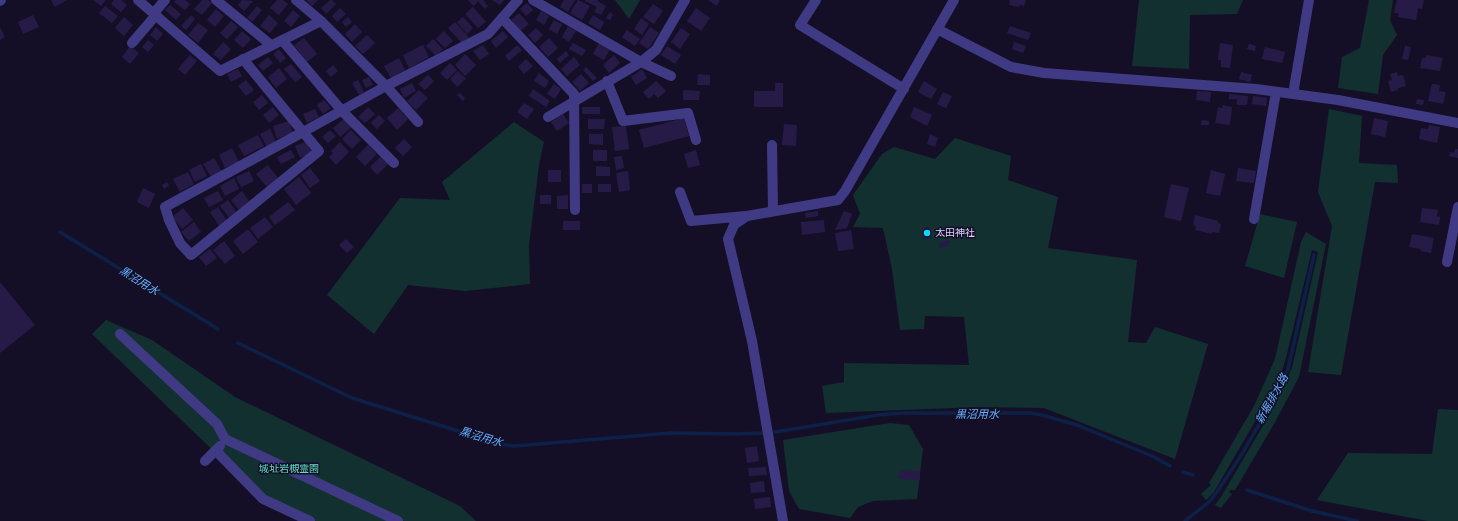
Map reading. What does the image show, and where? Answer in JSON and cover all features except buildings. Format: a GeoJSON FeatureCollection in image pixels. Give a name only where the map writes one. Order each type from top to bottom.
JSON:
{"type":"FeatureCollection","features":[{"type":"Feature","properties":{"kind":"street"},"geometry":{"type":"LineString","coordinates":[[138,0],[220,71],[321,21]]}},
{"type":"Feature","properties":{"kind":"street"},"geometry":{"type":"LineString","coordinates":[[132,43],[165,0]]}},
{"type":"Feature","properties":{"kind":"street"},"geometry":{"type":"LineString","coordinates":[[216,0],[271,45]]}},
{"type":"Feature","properties":{"kind":"street"},"geometry":{"type":"LineString","coordinates":[[296,0],[321,21],[386,86],[418,122]]}},
{"type":"Feature","properties":{"kind":"street"},"geometry":{"type":"LineString","coordinates":[[243,60],[303,132],[319,151],[191,255],[180,243],[169,220],[165,207],[303,132],[342,111],[386,86],[488,34],[518,0]]}},
{"type":"Feature","properties":{"kind":"street"},"geometry":{"type":"LineString","coordinates":[[533,0],[641,62],[671,76]]}},
{"type":"Feature","properties":{"kind":"street"},"geometry":{"type":"LineString","coordinates":[[548,117],[574,100],[641,62],[656,50],[685,0]]}},
{"type":"Feature","properties":{"kind":"street"},"geometry":{"type":"LineString","coordinates":[[816,0],[800,25],[904,89]]}},
{"type":"Feature","properties":{"kind":"street"},"geometry":{"type":"LineString","coordinates":[[680,192],[691,221],[747,216],[838,200],[845,191],[954,0]]}},
{"type":"Feature","properties":{"kind":"street"},"geometry":{"type":"LineString","coordinates":[[1293,94],[1310,0]]}},
{"type":"Feature","properties":{"kind":"street"},"geometry":{"type":"LineString","coordinates":[[502,18],[574,94],[575,210]]}},
{"type":"Feature","properties":{"kind":"street"},"geometry":{"type":"LineString","coordinates":[[937,29],[1011,67],[1044,73],[1256,89],[1338,100],[1458,122]]}},
{"type":"Feature","properties":{"kind":"street"},"geometry":{"type":"LineString","coordinates":[[282,40],[342,111],[394,163]]}},
{"type":"Feature","properties":{"kind":"street"},"geometry":{"type":"LineString","coordinates":[[607,81],[623,121],[688,113],[696,140]]}},
{"type":"Feature","properties":{"kind":"street"},"geometry":{"type":"LineString","coordinates":[[1254,219],[1276,92]]}},
{"type":"Feature","properties":{"kind":"street"},"geometry":{"type":"LineString","coordinates":[[772,145],[773,211]]}},
{"type":"Feature","properties":{"kind":"street"},"geometry":{"type":"LineString","coordinates":[[1447,262],[1458,207]]}},
{"type":"Feature","properties":{"kind":"street"},"geometry":{"type":"LineString","coordinates":[[747,216],[734,226],[728,239],[752,341],[783,521]]}},
{"type":"Feature","properties":{"kind":"street"},"geometry":{"type":"LineString","coordinates":[[120,334],[217,424],[225,439],[398,521]]}},
{"type":"Feature","properties":{"kind":"street"},"geometry":{"type":"LineString","coordinates":[[205,461],[218,449],[225,439]]}},
{"type":"Feature","properties":{"kind":"street"},"geometry":{"type":"LineString","coordinates":[[218,449],[220,454],[263,499],[310,521]]}},
{"type":"Feature","properties":{"kind":"green space"},"geometry":{"type":"Polygon","coordinates":[[[615,0],[640,0],[629,19],[615,0]]]}},
{"type":"Feature","properties":{"kind":"green space"},"geometry":{"type":"Polygon","coordinates":[[[1139,0],[1243,0],[1237,14],[1190,15],[1189,69],[1132,66],[1139,0]]]}},
{"type":"Feature","properties":{"kind":"green space"},"geometry":{"type":"Polygon","coordinates":[[[1369,0],[1393,0],[1390,20],[1397,35],[1383,55],[1378,94],[1338,88],[1342,57],[1360,48],[1369,0]]]}},
{"type":"Feature","properties":{"kind":"green space"},"geometry":{"type":"Polygon","coordinates":[[[1329,109],[1362,116],[1359,163],[1397,165],[1398,183],[1375,182],[1341,375],[1308,372],[1332,226],[1318,192],[1329,109]]]}},
{"type":"Feature","properties":{"kind":"green space"},"geometry":{"type":"Polygon","coordinates":[[[514,122],[544,142],[539,165],[529,245],[530,284],[465,291],[408,285],[374,334],[327,295],[400,198],[450,200],[442,182],[514,122]]]}},
{"type":"Feature","properties":{"kind":"green space"},"geometry":{"type":"Polygon","coordinates":[[[955,138],[1011,156],[1008,180],[1058,197],[1048,248],[1137,260],[1128,342],[1146,343],[1155,327],[1208,344],[1175,459],[1044,408],[978,407],[826,413],[822,386],[844,382],[844,363],[969,365],[964,317],[925,316],[924,329],[900,330],[892,269],[883,228],[853,227],[860,214],[853,195],[882,154],[894,147],[935,159],[955,138]]]}},
{"type":"Feature","properties":{"kind":"green space"},"geometry":{"type":"Polygon","coordinates":[[[1260,214],[1297,222],[1284,278],[1245,266],[1260,214]]]}},
{"type":"Feature","properties":{"kind":"green space"},"geometry":{"type":"Polygon","coordinates":[[[1306,232],[1326,244],[1299,377],[1274,424],[1235,490],[1230,490],[1229,492],[1232,494],[1221,508],[1215,505],[1271,412],[1292,368],[1318,252],[1312,250],[1286,358],[1279,380],[1214,492],[1206,500],[1201,494],[1211,485],[1209,483],[1254,406],[1275,359],[1301,242],[1306,232]]]}},
{"type":"Feature","properties":{"kind":"green space","name":"城址岩槻霊園"},"geometry":{"type":"Polygon","coordinates":[[[106,320],[152,340],[235,397],[460,506],[476,521],[303,521],[263,502],[225,462],[92,334],[106,320]]]}},
{"type":"Feature","properties":{"kind":"green space"},"geometry":{"type":"Polygon","coordinates":[[[1438,409],[1458,410],[1458,521],[1428,521],[1317,500],[1348,453],[1432,454],[1438,409]]]}},
{"type":"Feature","properties":{"kind":"green space"},"geometry":{"type":"Polygon","coordinates":[[[890,423],[909,425],[923,449],[917,499],[873,501],[858,507],[850,518],[799,509],[789,491],[783,440],[890,423]]]}},
{"type":"Feature","properties":{"kind":"waterway","name":"黒沼用水"},"geometry":{"type":"LineString","coordinates":[[60,232],[218,329]]}},
{"type":"Feature","properties":{"kind":"waterway","name":"新堀排水路"},"geometry":{"type":"LineString","coordinates":[[1185,521],[1209,502],[1217,492],[1242,454],[1276,395],[1288,369],[1314,255]]}},
{"type":"Feature","properties":{"kind":"waterway","name":"黒沼用水"},"geometry":{"type":"LineString","coordinates":[[238,343],[352,398],[500,444],[514,446],[671,433],[764,433]]}},
{"type":"Feature","properties":{"kind":"waterway","name":"黒沼用水"},"geometry":{"type":"LineString","coordinates":[[775,432],[878,415],[902,413],[1030,413],[1077,425],[1152,456],[1170,466]]}},
{"type":"Feature","properties":{"kind":"waterway","name":"黒沼用水"},"geometry":{"type":"LineString","coordinates":[[1183,472],[1193,475]]}},
{"type":"Feature","properties":{"kind":"waterway","name":"黒沼用水"},"geometry":{"type":"LineString","coordinates":[[1247,490],[1312,511],[1357,521]]}},
{"type":"Feature","properties":{"kind":"place","name":"太田神社"},"geometry":{"type":"Point","coordinates":[927,233]}}]}
